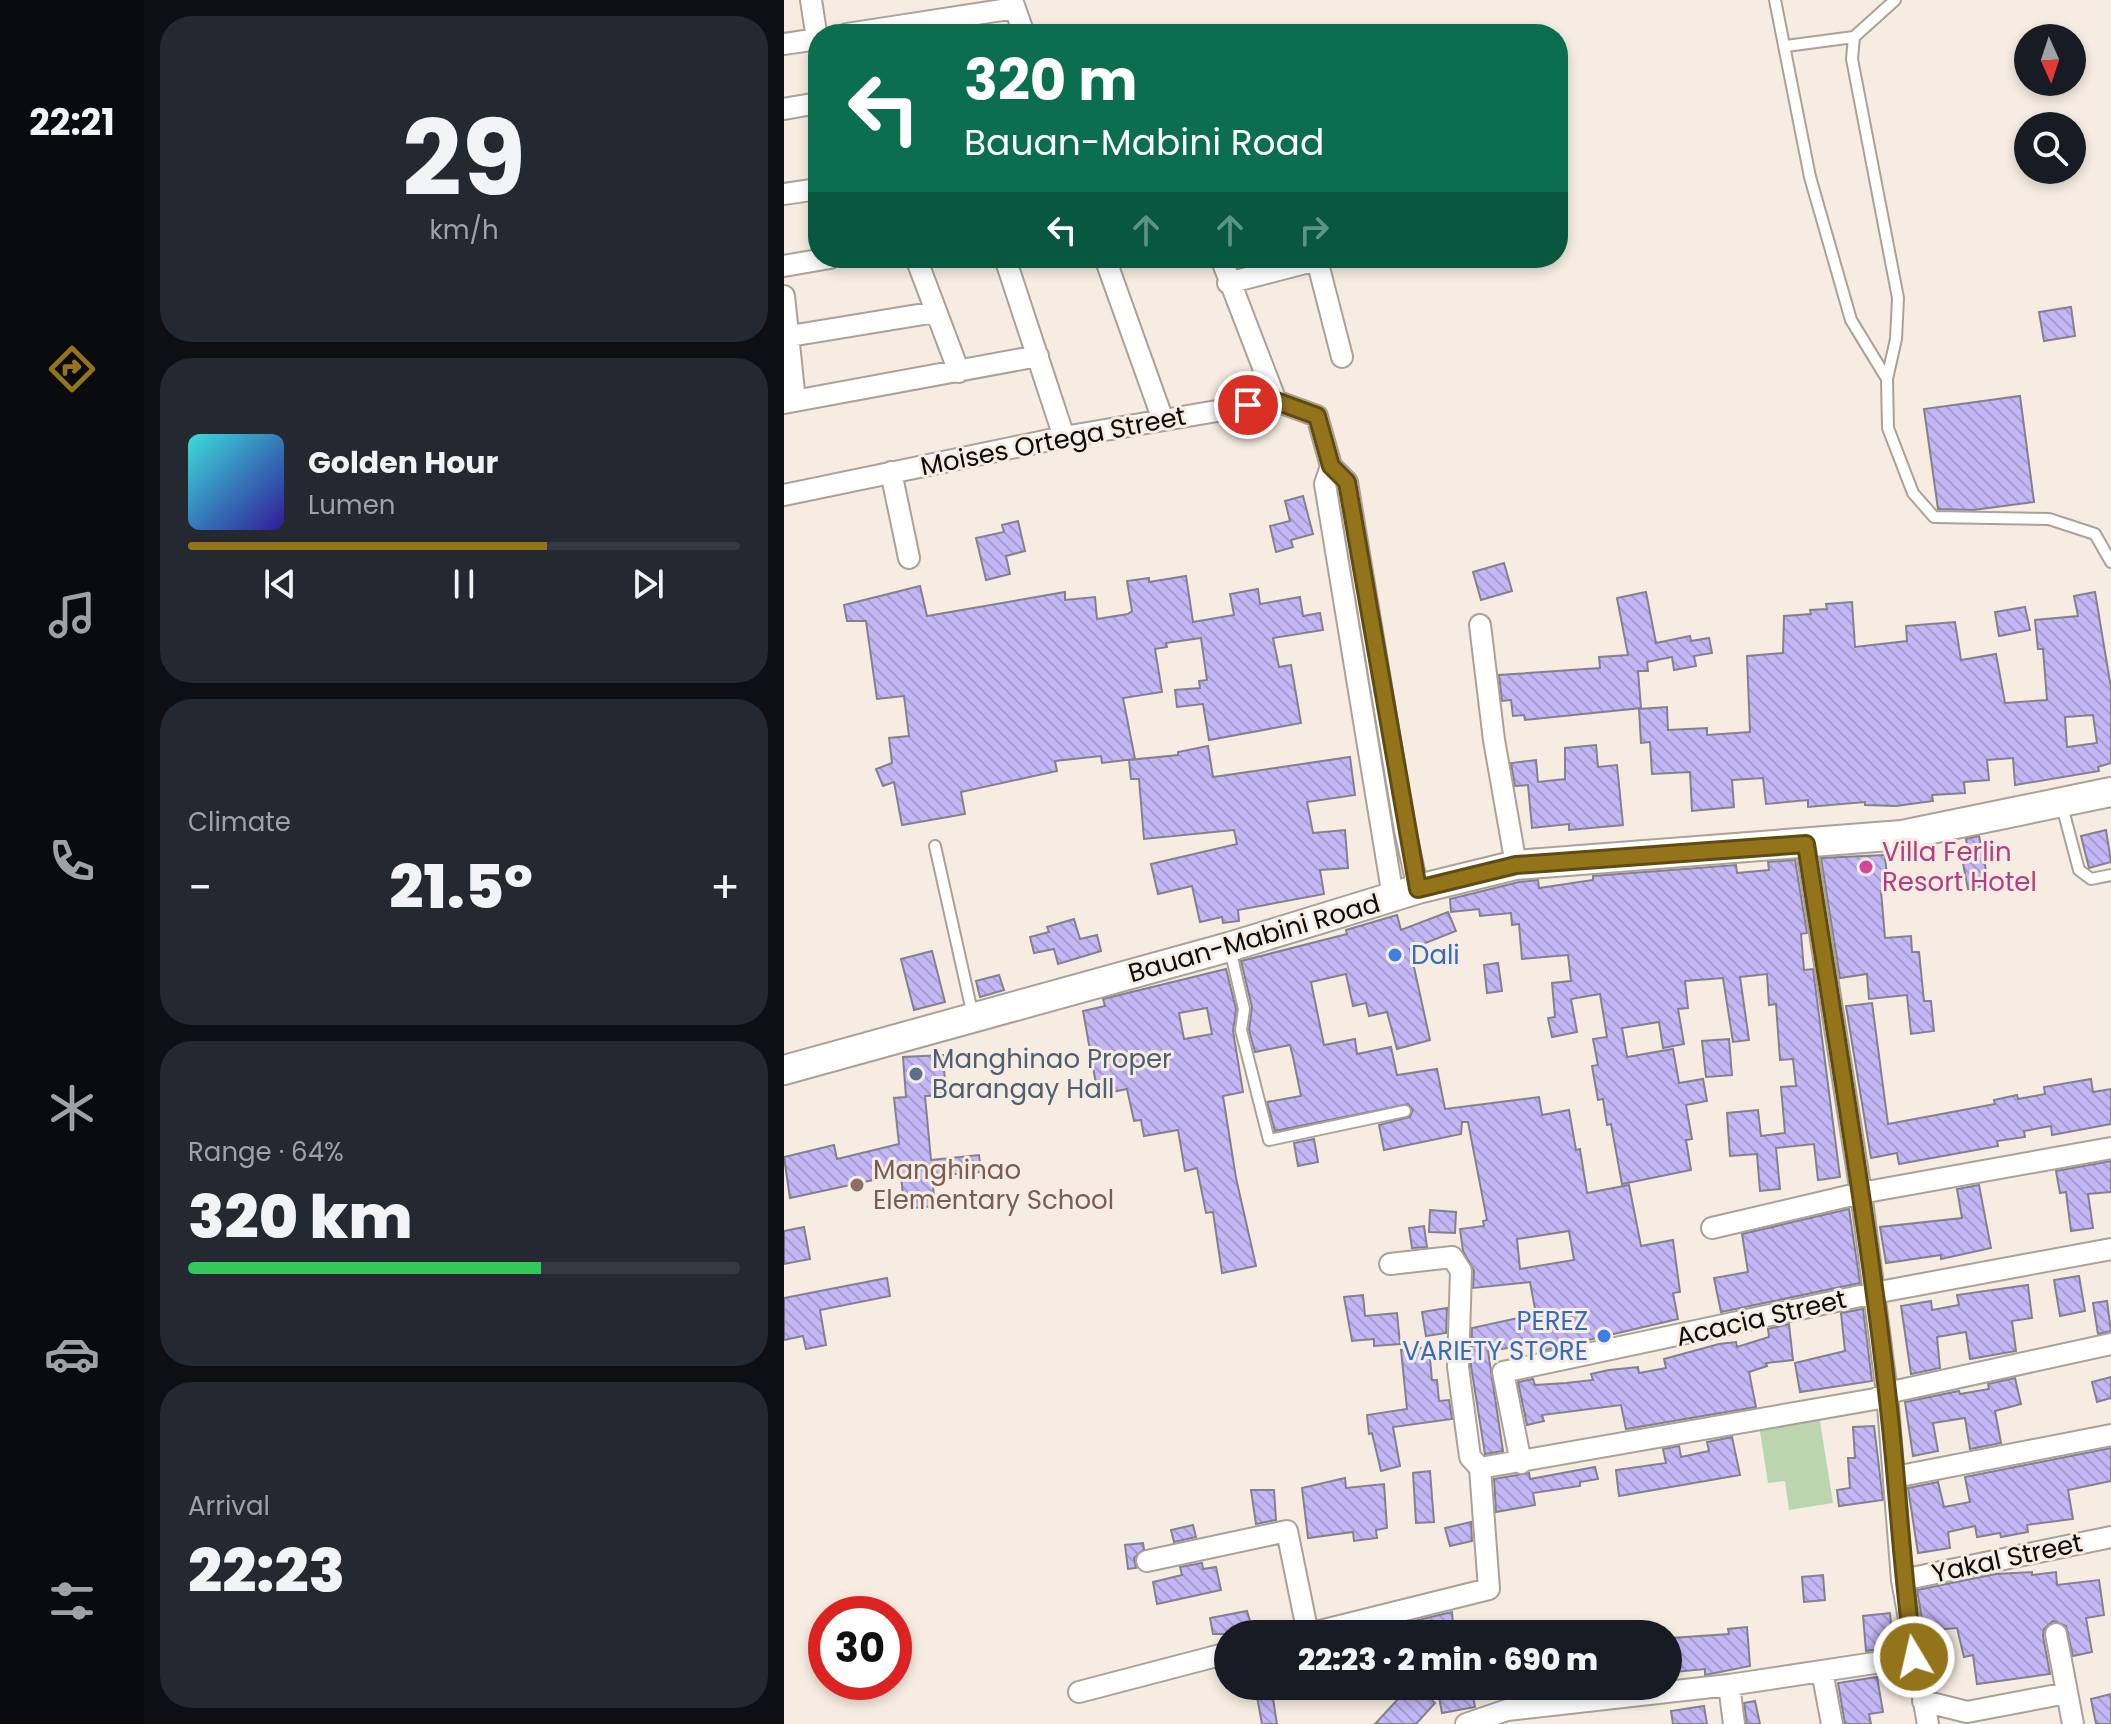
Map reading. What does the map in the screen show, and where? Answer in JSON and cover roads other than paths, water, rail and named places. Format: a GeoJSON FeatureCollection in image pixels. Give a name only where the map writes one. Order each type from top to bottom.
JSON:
{"type":"FeatureCollection","features":[{"type":"Feature","properties":{"kind":"main road","name":"Bauan-Mabini Road"},"geometry":{"type":"LineString","coordinates":[[784,1070],[1229,947],[1405,893],[1516,865],[1902,835],[2062,803],[2110,797]]}},
{"type":"Feature","properties":{"kind":"street"},"geometry":{"type":"LineString","coordinates":[[811,0],[815,24]]}},
{"type":"Feature","properties":{"kind":"street"},"geometry":{"type":"LineString","coordinates":[[938,24],[1014,4],[1021,24]]}},
{"type":"Feature","properties":{"kind":"street"},"geometry":{"type":"LineString","coordinates":[[784,44],[808,40]]}},
{"type":"Feature","properties":{"kind":"street"},"geometry":{"type":"LineString","coordinates":[[784,109],[808,105]]}},
{"type":"Feature","properties":{"kind":"street"},"geometry":{"type":"LineString","coordinates":[[784,194],[808,190]]}},
{"type":"Feature","properties":{"kind":"street"},"geometry":{"type":"LineString","coordinates":[[784,266],[808,262]]}},
{"type":"Feature","properties":{"kind":"street"},"geometry":{"type":"LineString","coordinates":[[920,268],[959,372]]}},
{"type":"Feature","properties":{"kind":"street"},"geometry":{"type":"LineString","coordinates":[[1008,268],[1064,437]]}},
{"type":"Feature","properties":{"kind":"street"},"geometry":{"type":"LineString","coordinates":[[1109,268],[1163,420]]}},
{"type":"Feature","properties":{"kind":"street"},"geometry":{"type":"LineString","coordinates":[[1224,268],[1276,401]]}},
{"type":"Feature","properties":{"kind":"street"},"geometry":{"type":"LineString","coordinates":[[1228,283],[1286,268]]}},
{"type":"Feature","properties":{"kind":"street"},"geometry":{"type":"LineString","coordinates":[[1319,268],[1342,357]]}},
{"type":"Feature","properties":{"kind":"street"},"geometry":{"type":"LineString","coordinates":[[784,296],[790,336],[790,402],[1038,356]]}},
{"type":"Feature","properties":{"kind":"street"},"geometry":{"type":"LineString","coordinates":[[790,336],[936,312]]}},
{"type":"Feature","properties":{"kind":"street","name":"Moises Ortega Street"},"geometry":{"type":"LineString","coordinates":[[784,495],[1064,437],[1276,401],[1317,416],[1331,466],[1325,484],[1405,893]]}},
{"type":"Feature","properties":{"kind":"street"},"geometry":{"type":"LineString","coordinates":[[891,472],[909,558]]}},
{"type":"Feature","properties":{"kind":"street"},"geometry":{"type":"LineString","coordinates":[[1480,625],[1494,740],[1516,865]]}},
{"type":"Feature","properties":{"kind":"street"},"geometry":{"type":"LineString","coordinates":[[1806,844],[1861,1193],[1887,1393],[1902,1580],[1928,1724]]}},
{"type":"Feature","properties":{"kind":"street"},"geometry":{"type":"LineString","coordinates":[[1712,1228],[1861,1193],[2111,1148]]}},
{"type":"Feature","properties":{"kind":"street","name":"Acacia Street"},"geometry":{"type":"LineString","coordinates":[[1521,1463],[1503,1372],[1874,1293],[2111,1249]]}},
{"type":"Feature","properties":{"kind":"street"},"geometry":{"type":"LineString","coordinates":[[1364,1620],[1489,1589],[1480,1468],[1470,1457],[1458,1367],[1461,1271],[1452,1257],[1390,1264]]}},
{"type":"Feature","properties":{"kind":"street"},"geometry":{"type":"LineString","coordinates":[[1480,1468],[1875,1399],[1887,1393],[2111,1344]]}},
{"type":"Feature","properties":{"kind":"street"},"geometry":{"type":"LineString","coordinates":[[1895,1477],[2111,1435]]}},
{"type":"Feature","properties":{"kind":"street"},"geometry":{"type":"LineString","coordinates":[[1147,1561],[1287,1531],[1305,1620]]}},
{"type":"Feature","properties":{"kind":"street","name":"Yakal Street"},"geometry":{"type":"LineString","coordinates":[[1902,1580],[2111,1537]]}},
{"type":"Feature","properties":{"kind":"street"},"geometry":{"type":"LineString","coordinates":[[2056,1634],[2073,1724]]}},
{"type":"Feature","properties":{"kind":"street"},"geometry":{"type":"LineString","coordinates":[[1079,1692],[1214,1657]]}},
{"type":"Feature","properties":{"kind":"street"},"geometry":{"type":"LineString","coordinates":[[1466,1724],[1507,1710],[1729,1685],[1914,1657]]}},
{"type":"Feature","properties":{"kind":"street"},"geometry":{"type":"LineString","coordinates":[[1822,1671],[1832,1724]]}},
{"type":"Feature","properties":{"kind":"street"},"geometry":{"type":"LineString","coordinates":[[1729,1685],[1734,1724]]}},
{"type":"Feature","properties":{"kind":"street"},"geometry":{"type":"LineString","coordinates":[[1923,1701],[1967,1712],[2067,1693]]}},
{"type":"Feature","properties":{"kind":"lane"},"geometry":{"type":"LineString","coordinates":[[1775,0],[1810,177],[1851,320],[1887,379]]}},
{"type":"Feature","properties":{"kind":"lane"},"geometry":{"type":"LineString","coordinates":[[1786,46],[1854,37],[1895,0]]}},
{"type":"Feature","properties":{"kind":"lane"},"geometry":{"type":"LineString","coordinates":[[1854,37],[1852,59],[1898,298],[1896,339],[1887,379],[1888,428],[1913,493],[1934,517],[2049,519],[2095,534],[2111,562]]}},
{"type":"Feature","properties":{"kind":"lane"},"geometry":{"type":"LineString","coordinates":[[2062,803],[2079,870],[2091,879],[2111,875]]}},
{"type":"Feature","properties":{"kind":"lane"},"geometry":{"type":"LineString","coordinates":[[935,846],[974,1018]]}},
{"type":"Feature","properties":{"kind":"lane"},"geometry":{"type":"LineString","coordinates":[[1229,947],[1244,1009],[1241,1030],[1269,1140],[1405,1111]]}},
{"type":"Feature","properties":{"kind":"place","name":"Villa Ferlin Resort Hotel"},"geometry":{"type":"Point","coordinates":[1866,867]}},
{"type":"Feature","properties":{"kind":"place","name":"Dali"},"geometry":{"type":"Point","coordinates":[1395,955]}},
{"type":"Feature","properties":{"kind":"place","name":"Manghinao Proper Barangay Hall"},"geometry":{"type":"Point","coordinates":[916,1074]}},
{"type":"Feature","properties":{"kind":"place","name":"Manghinao Elementary School"},"geometry":{"type":"Point","coordinates":[857,1185]}},
{"type":"Feature","properties":{"kind":"place","name":"PEREZ VARIETY STORE"},"geometry":{"type":"Point","coordinates":[1604,1336]}}]}
